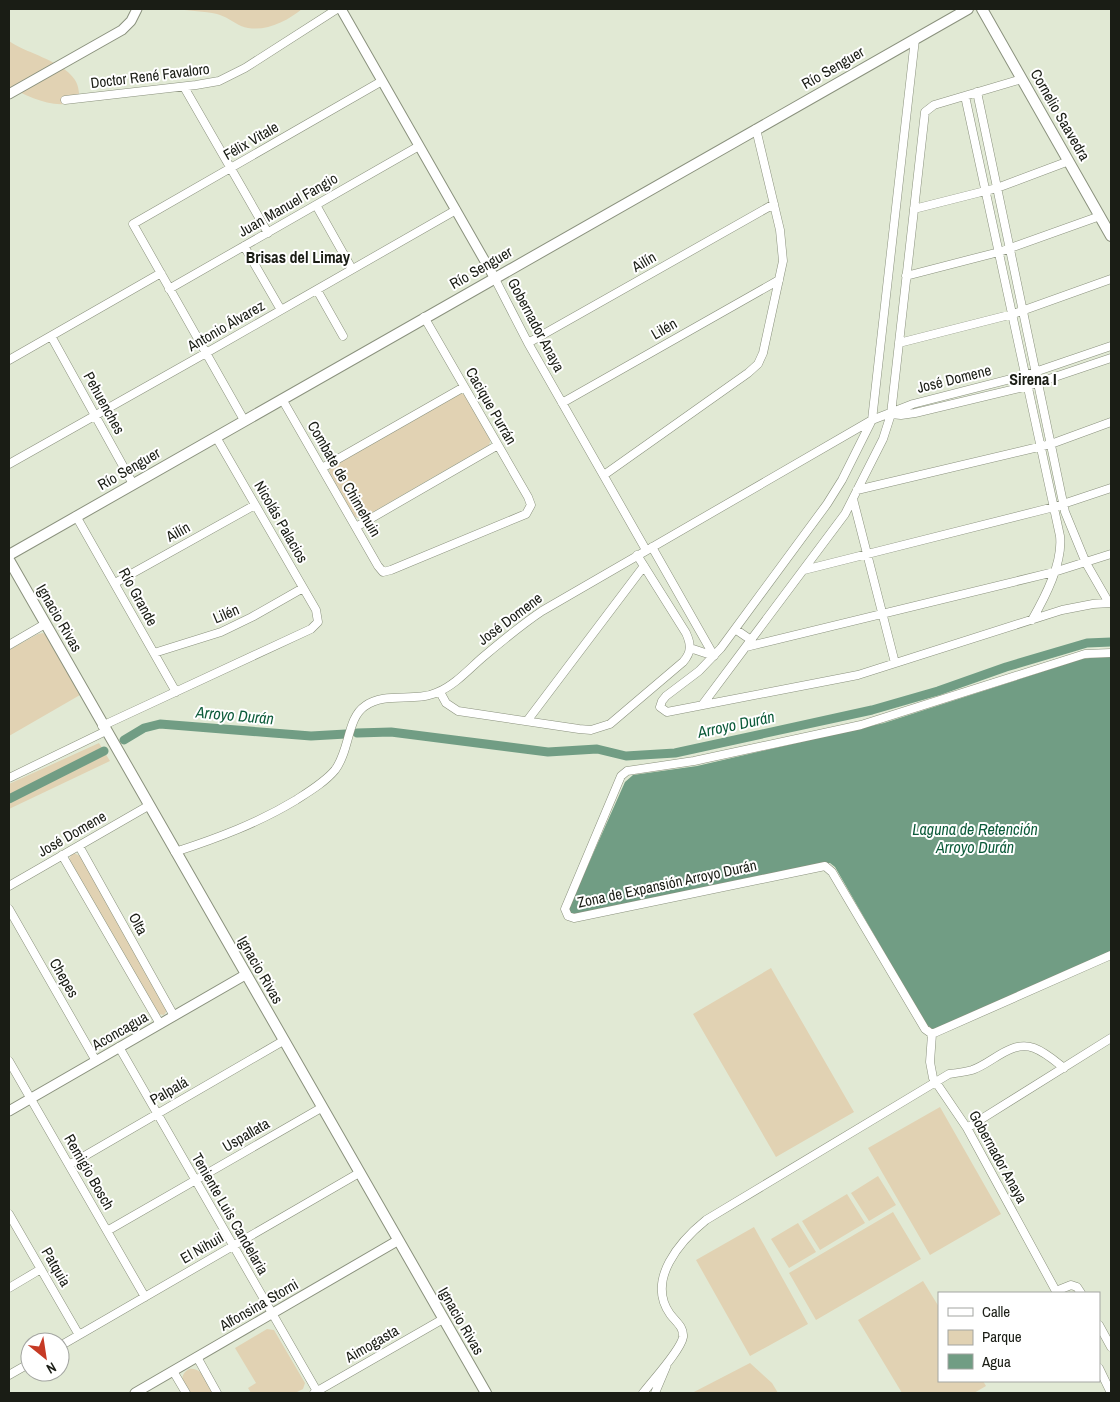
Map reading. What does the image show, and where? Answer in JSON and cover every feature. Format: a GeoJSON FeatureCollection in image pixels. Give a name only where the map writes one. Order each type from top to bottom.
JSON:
{"type":"FeatureCollection","features":[{"type":"Feature","properties":{"kind":"main road","name":"Río Senguer"},"geometry":{"type":"LineString","coordinates":[[9,555],[494,277],[968,9]]}},
{"type":"Feature","properties":{"kind":"main road","name":"Cornelio Saavedra"},"geometry":{"type":"LineString","coordinates":[[982,9],[1111,236]]}},
{"type":"Feature","properties":{"kind":"main road","name":"Ignacio Rivas"},"geometry":{"type":"LineString","coordinates":[[9,560],[397,1241],[486,1393]]}},
{"type":"Feature","properties":{"kind":"street"},"geometry":{"type":"LineString","coordinates":[[9,94],[122,30],[131,21],[137,9]]}},
{"type":"Feature","properties":{"kind":"street","name":"Doctor René Favaloro"},"geometry":{"type":"LineString","coordinates":[[65,100],[211,83],[239,72],[337,9]]}},
{"type":"Feature","properties":{"kind":"street","name":"Gobernador Anaya"},"geometry":{"type":"LineString","coordinates":[[341,9],[494,277],[562,403],[714,656]]}},
{"type":"Feature","properties":{"kind":"street"},"geometry":{"type":"LineString","coordinates":[[915,39],[872,420],[842,480],[827,504],[714,656],[699,671],[666,696],[660,704],[662,710],[667,712],[829,682],[858,675],[1078,606],[1110,603],[1086,563],[1063,505],[1037,372],[977,92]]}},
{"type":"Feature","properties":{"kind":"street"},"geometry":{"type":"LineString","coordinates":[[703,704],[839,523],[883,439],[891,414],[925,112],[934,105],[1022,79]]}},
{"type":"Feature","properties":{"kind":"street","name":"Félix Vitale"},"geometry":{"type":"LineString","coordinates":[[161,273],[133,224],[382,81]]}},
{"type":"Feature","properties":{"kind":"street"},"geometry":{"type":"LineString","coordinates":[[184,87],[268,233]]}},
{"type":"Feature","properties":{"kind":"street"},"geometry":{"type":"LineString","coordinates":[[965,96],[1061,544],[1060,556],[1046,594],[1032,620]]}},
{"type":"Feature","properties":{"kind":"street"},"geometry":{"type":"LineString","coordinates":[[604,475],[748,373],[758,364],[763,353],[779,280],[783,252],[774,204],[756,129]]}},
{"type":"Feature","properties":{"kind":"street","name":"Juan Manuel Fangio"},"geometry":{"type":"LineString","coordinates":[[170,289],[419,146]]}},
{"type":"Feature","properties":{"kind":"street"},"geometry":{"type":"LineString","coordinates":[[914,210],[986,192],[1069,161]]}},
{"type":"Feature","properties":{"kind":"street","name":"Ailín"},"geometry":{"type":"LineString","coordinates":[[528,343],[774,204]]}},
{"type":"Feature","properties":{"kind":"street"},"geometry":{"type":"LineString","coordinates":[[316,205],[352,269]]}},
{"type":"Feature","properties":{"kind":"street","name":"Antonio Álvarez"},"geometry":{"type":"LineString","coordinates":[[9,464],[456,210]]}},
{"type":"Feature","properties":{"kind":"street"},"geometry":{"type":"LineString","coordinates":[[906,276],[1010,249],[1100,216]]}},
{"type":"Feature","properties":{"kind":"street"},"geometry":{"type":"LineString","coordinates":[[244,246],[281,310]]}},
{"type":"Feature","properties":{"kind":"street"},"geometry":{"type":"LineString","coordinates":[[9,360],[161,273],[244,420]]}},
{"type":"Feature","properties":{"kind":"street"},"geometry":{"type":"LineString","coordinates":[[899,343],[1024,311],[1111,279]]}},
{"type":"Feature","properties":{"kind":"street","name":"Lilén"},"geometry":{"type":"LineString","coordinates":[[562,403],[779,280]]}},
{"type":"Feature","properties":{"kind":"street"},"geometry":{"type":"LineString","coordinates":[[316,290],[343,336]]}},
{"type":"Feature","properties":{"kind":"street","name":"Cacique Purrán"},"geometry":{"type":"LineString","coordinates":[[383,572],[526,514],[530,509],[528,498],[424,318]]}},
{"type":"Feature","properties":{"kind":"street","name":"Pehuenches"},"geometry":{"type":"LineString","coordinates":[[51,336],[133,484]]}},
{"type":"Feature","properties":{"kind":"street","name":"José Domene"},"geometry":{"type":"LineString","coordinates":[[175,852],[249,825],[285,807],[315,787],[340,762],[348,742],[353,720],[357,712],[364,706],[382,699],[431,696],[440,692],[526,622],[637,555],[872,420],[913,404],[1037,372],[1111,346]]}},
{"type":"Feature","properties":{"kind":"street","name":"José Domene"},"geometry":{"type":"LineString","coordinates":[[891,414],[915,414],[1028,386],[1111,358]]}},
{"type":"Feature","properties":{"kind":"street"},"geometry":{"type":"LineString","coordinates":[[322,468],[464,387]]}},
{"type":"Feature","properties":{"kind":"street","name":"Combate de Chimehuin"},"geometry":{"type":"LineString","coordinates":[[282,399],[383,572]]}},
{"type":"Feature","properties":{"kind":"street"},"geometry":{"type":"LineString","coordinates":[[857,490],[1051,444],[1111,422]]}},
{"type":"Feature","properties":{"kind":"street","name":"Nicolás Palacios"},"geometry":{"type":"LineString","coordinates":[[176,692],[311,629],[318,622],[318,614],[216,437]]}},
{"type":"Feature","properties":{"kind":"street"},"geometry":{"type":"LineString","coordinates":[[356,527],[498,445]]}},
{"type":"Feature","properties":{"kind":"street"},"geometry":{"type":"LineString","coordinates":[[804,570],[1054,508],[1111,488]]}},
{"type":"Feature","properties":{"kind":"street"},"geometry":{"type":"LineString","coordinates":[[853,498],[895,663]]}},
{"type":"Feature","properties":{"kind":"street","name":"Ailín"},"geometry":{"type":"LineString","coordinates":[[115,584],[255,505]]}},
{"type":"Feature","properties":{"kind":"street","name":"Río Grande"},"geometry":{"type":"LineString","coordinates":[[76,516],[176,692]]}},
{"type":"Feature","properties":{"kind":"street"},"geometry":{"type":"LineString","coordinates":[[749,643],[883,614],[1054,572],[1111,554]]}},
{"type":"Feature","properties":{"kind":"street"},"geometry":{"type":"LineString","coordinates":[[440,692],[446,703],[458,711],[591,730],[610,724],[618,719],[683,662],[690,648],[690,641],[686,633],[637,555]]}},
{"type":"Feature","properties":{"kind":"street"},"geometry":{"type":"LineString","coordinates":[[527,721],[644,566]]}},
{"type":"Feature","properties":{"kind":"street","name":"Lilén"},"geometry":{"type":"LineString","coordinates":[[154,653],[221,632],[303,588]]}},
{"type":"Feature","properties":{"kind":"street"},"geometry":{"type":"LineString","coordinates":[[9,645],[45,624]]}},
{"type":"Feature","properties":{"kind":"street"},"geometry":{"type":"LineString","coordinates":[[735,629],[749,643]]}},
{"type":"Feature","properties":{"kind":"street"},"geometry":{"type":"LineString","coordinates":[[690,648],[714,656]]}},
{"type":"Feature","properties":{"kind":"street","name":"Zona de Expansión Arroyo Durán"},"geometry":{"type":"LineString","coordinates":[[932,1034],[924,1029],[832,872],[825,866],[574,918],[568,916],[565,911],[566,906],[621,776],[627,771],[694,761],[861,725],[1086,654],[1111,653]]}},
{"type":"Feature","properties":{"kind":"street"},"geometry":{"type":"LineString","coordinates":[[9,778],[176,692]]}},
{"type":"Feature","properties":{"kind":"street","name":"José Domene"},"geometry":{"type":"LineString","coordinates":[[9,886],[148,806]]}},
{"type":"Feature","properties":{"kind":"street","name":"Olta"},"geometry":{"type":"LineString","coordinates":[[79,846],[174,1016]]}},
{"type":"Feature","properties":{"kind":"street","name":"Olta"},"geometry":{"type":"LineString","coordinates":[[62,855],[160,1024]]}},
{"type":"Feature","properties":{"kind":"street","name":"Chepes"},"geometry":{"type":"LineString","coordinates":[[9,909],[96,1061]]}},
{"type":"Feature","properties":{"kind":"street"},"geometry":{"type":"LineString","coordinates":[[932,1034],[1111,955]]}},
{"type":"Feature","properties":{"kind":"street","name":"Aconcagua"},"geometry":{"type":"LineString","coordinates":[[9,1111],[245,975]]}},
{"type":"Feature","properties":{"kind":"street","name":"Gobernador Anaya"},"geometry":{"type":"LineString","coordinates":[[932,1034],[930,1068],[935,1083],[967,1128],[1057,1292],[1071,1285],[1077,1287],[1080,1292]]}},
{"type":"Feature","properties":{"kind":"street"},"geometry":{"type":"LineString","coordinates":[[967,1128],[1111,1038]]}},
{"type":"Feature","properties":{"kind":"street","name":"Palpalá"},"geometry":{"type":"LineString","coordinates":[[69,1165],[283,1041]]}},
{"type":"Feature","properties":{"kind":"street"},"geometry":{"type":"LineString","coordinates":[[643,1393],[681,1342],[683,1331],[666,1307],[662,1287],[663,1276],[683,1240],[706,1220],[949,1074],[973,1070],[1013,1048],[1023,1046],[1043,1052],[1064,1068]]}},
{"type":"Feature","properties":{"kind":"street","name":"Teniente Luis Candelaria"},"geometry":{"type":"LineString","coordinates":[[119,1047],[317,1393]]}},
{"type":"Feature","properties":{"kind":"street","name":"Remigio Bosch"},"geometry":{"type":"LineString","coordinates":[[9,1061],[145,1297]]}},
{"type":"Feature","properties":{"kind":"street","name":"Uspallata"},"geometry":{"type":"LineString","coordinates":[[107,1231],[321,1108]]}},
{"type":"Feature","properties":{"kind":"street","name":"El Nihuil"},"geometry":{"type":"LineString","coordinates":[[70,1340],[359,1173]]}},
{"type":"Feature","properties":{"kind":"street","name":"Patquia"},"geometry":{"type":"LineString","coordinates":[[9,1214],[79,1335]]}},
{"type":"Feature","properties":{"kind":"street","name":"Alfonsina Storni"},"geometry":{"type":"LineString","coordinates":[[135,1393],[397,1241]]}},
{"type":"Feature","properties":{"kind":"street"},"geometry":{"type":"LineString","coordinates":[[9,1288],[41,1269]]}},
{"type":"Feature","properties":{"kind":"street","name":"Aimogasta"},"geometry":{"type":"LineString","coordinates":[[317,1393],[443,1318]]}},
{"type":"Feature","properties":{"kind":"street"},"geometry":{"type":"LineString","coordinates":[[1100,1327],[1111,1347]]}},
{"type":"Feature","properties":{"kind":"street"},"geometry":{"type":"LineString","coordinates":[[197,1357],[218,1393]]}},
{"type":"Feature","properties":{"kind":"street"},"geometry":{"type":"LineString","coordinates":[[654,1393],[670,1358]]}},
{"type":"Feature","properties":{"kind":"street"},"geometry":{"type":"LineString","coordinates":[[9,1376],[20,1369]]}},
{"type":"Feature","properties":{"kind":"street"},"geometry":{"type":"LineString","coordinates":[[1100,1370],[1110,1393]]}},
{"type":"Feature","properties":{"kind":"street"},"geometry":{"type":"LineString","coordinates":[[173,1371],[186,1393]]}},
{"type":"Feature","properties":{"kind":"green space"},"geometry":{"type":"Polygon","coordinates":[[[178,9],[302,9],[281,22],[257,29],[241,26],[217,14],[178,9]]]}},
{"type":"Feature","properties":{"kind":"green space"},"geometry":{"type":"Polygon","coordinates":[[[9,41],[65,70],[74,78],[78,88],[78,100],[70,103],[52,104],[9,87],[9,41]]]}},
{"type":"Feature","properties":{"kind":"green space"},"geometry":{"type":"Polygon","coordinates":[[[459,393],[466,395],[491,439],[489,445],[361,519],[355,517],[330,474],[329,468],[459,393]]]}},
{"type":"Feature","properties":{"kind":"green space"},"geometry":{"type":"Polygon","coordinates":[[[43,633],[47,636],[80,695],[9,736],[9,650],[43,633]]]}},
{"type":"Feature","properties":{"kind":"green space"},"geometry":{"type":"Polygon","coordinates":[[[99,743],[110,761],[9,809],[9,784],[99,743]]]}},
{"type":"Feature","properties":{"kind":"green space"},"geometry":{"type":"Polygon","coordinates":[[[74,853],[80,856],[167,1007],[164,1015],[158,1014],[69,860],[74,853]]]}},
{"type":"Feature","properties":{"kind":"green space"},"geometry":{"type":"Polygon","coordinates":[[[771,968],[854,1112],[776,1157],[693,1014],[771,968]]]}},
{"type":"Feature","properties":{"kind":"green space"},"geometry":{"type":"Polygon","coordinates":[[[940,1107],[1001,1214],[930,1255],[868,1148],[940,1107]]]}},
{"type":"Feature","properties":{"kind":"green space"},"geometry":{"type":"Polygon","coordinates":[[[878,1176],[896,1205],[869,1221],[851,1193],[878,1176]]]}},
{"type":"Feature","properties":{"kind":"green space"},"geometry":{"type":"Polygon","coordinates":[[[847,1194],[865,1223],[820,1250],[802,1221],[847,1194]]]}},
{"type":"Feature","properties":{"kind":"green space"},"geometry":{"type":"Polygon","coordinates":[[[893,1212],[921,1259],[816,1320],[789,1273],[893,1212]]]}},
{"type":"Feature","properties":{"kind":"green space"},"geometry":{"type":"Polygon","coordinates":[[[798,1223],[816,1252],[789,1268],[771,1239],[798,1223]]]}},
{"type":"Feature","properties":{"kind":"green space"},"geometry":{"type":"Polygon","coordinates":[[[754,1227],[808,1324],[750,1356],[696,1260],[754,1227]]]}},
{"type":"Feature","properties":{"kind":"green space"},"geometry":{"type":"Polygon","coordinates":[[[923,1281],[938,1305],[938,1382],[984,1382],[986,1386],[974,1393],[902,1393],[858,1320],[923,1281]]]}},
{"type":"Feature","properties":{"kind":"green space"},"geometry":{"type":"Polygon","coordinates":[[[267,1329],[274,1330],[305,1383],[303,1389],[295,1393],[251,1393],[248,1388],[256,1383],[235,1348],[267,1329]]]}},
{"type":"Feature","properties":{"kind":"green space"},"geometry":{"type":"Polygon","coordinates":[[[750,1363],[772,1383],[778,1393],[692,1393],[750,1363]]]}},
{"type":"Feature","properties":{"kind":"green space"},"geometry":{"type":"Polygon","coordinates":[[[189,1369],[198,1370],[207,1380],[214,1393],[188,1393],[183,1383],[183,1377],[189,1369]]]}},
{"type":"Feature","properties":{"kind":"water","name":"Laguna de Retención Arroyo Durán"},"geometry":{"type":"Polygon","coordinates":[[[1111,657],[1111,951],[940,1028],[932,1029],[925,1023],[835,867],[830,863],[573,915],[568,910],[625,782],[633,775],[697,766],[884,723],[1082,659],[1111,657]]]}},
{"type":"Feature","properties":{"kind":"waterway","name":"Arroyo Durán"},"geometry":{"type":"LineString","coordinates":[[357,733],[391,732],[548,752],[597,749],[626,756],[675,753],[872,710],[1087,643],[1111,642]]}},
{"type":"Feature","properties":{"kind":"waterway","name":"Arroyo Durán"},"geometry":{"type":"LineString","coordinates":[[124,740],[144,728],[160,724],[311,736],[346,734]]}},
{"type":"Feature","properties":{"kind":"waterway","name":"Arroyo Durán"},"geometry":{"type":"LineString","coordinates":[[9,799],[104,751]]}},
{"type":"Feature","properties":{"kind":"district","name":"Brisas del Limay"},"geometry":{"type":"Point","coordinates":[298,257]}},
{"type":"Feature","properties":{"kind":"district","name":"Sirena I"},"geometry":{"type":"Point","coordinates":[1033,379]}}]}
